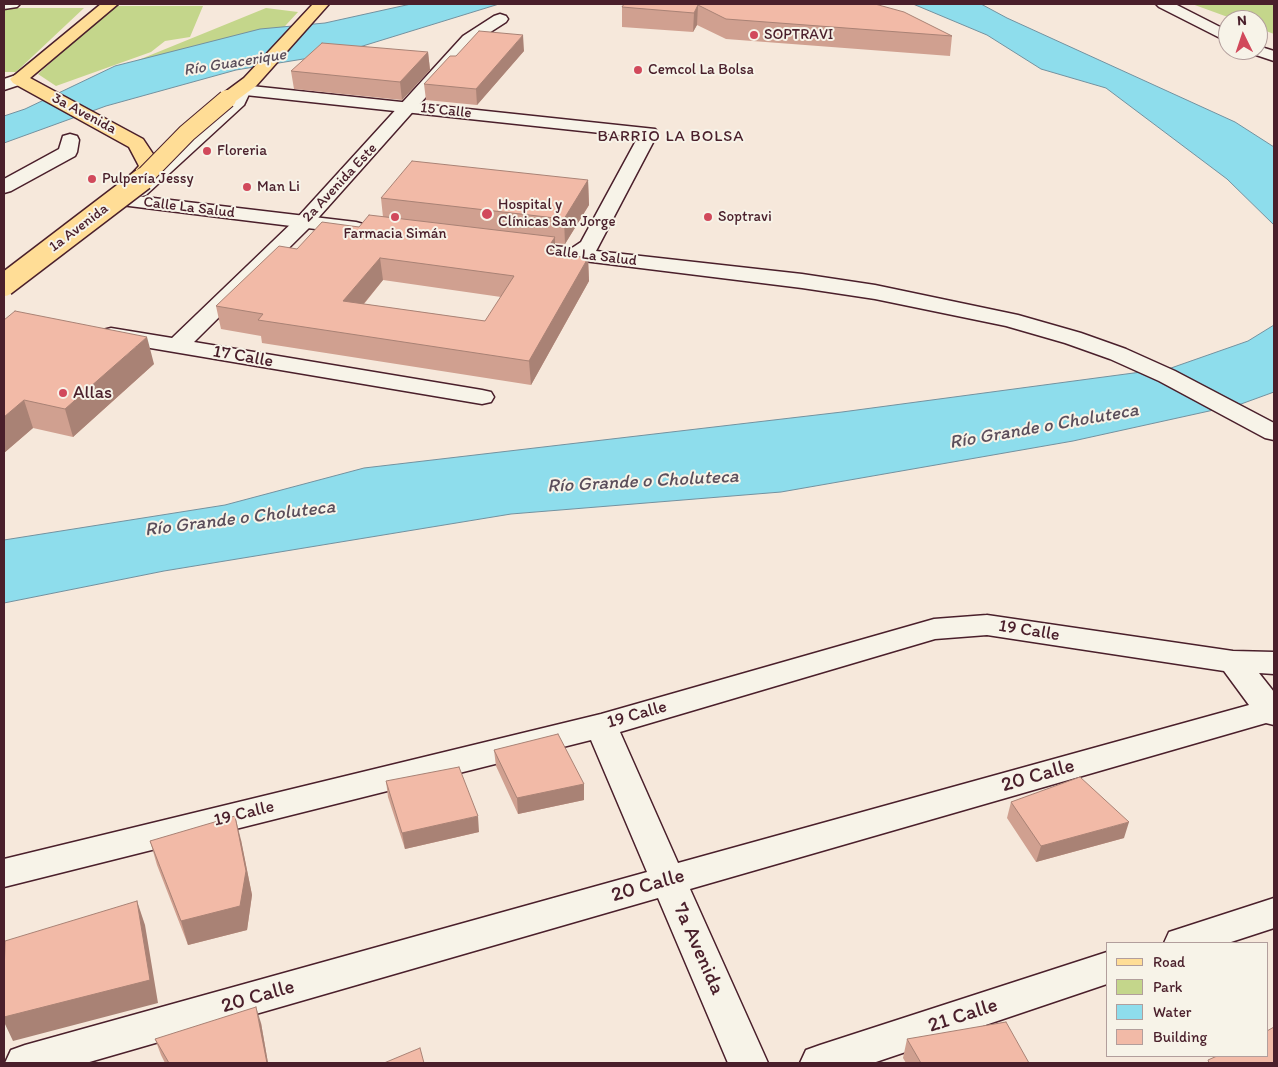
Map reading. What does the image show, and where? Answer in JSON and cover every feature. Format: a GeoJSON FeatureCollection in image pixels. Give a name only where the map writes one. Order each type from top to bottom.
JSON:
{"type":"FeatureCollection","features":[{"type":"Feature","properties":{"kind":"main road","name":"3a Avenida"},"geometry":{"type":"LineString","coordinates":[[110,4],[14,83],[128,137],[136,143],[144,154]]}},
{"type":"Feature","properties":{"kind":"main road","name":"1a Avenida"},"geometry":{"type":"LineString","coordinates":[[4,285],[143,179],[187,133],[240,90],[319,6]]}},
{"type":"Feature","properties":{"kind":"main road"},"geometry":{"type":"LineString","coordinates":[[128,201],[123,197],[124,193],[146,172],[149,166],[144,154]]}},
{"type":"Feature","properties":{"kind":"main road"},"geometry":{"type":"LineString","coordinates":[[4,274],[117,190],[139,167],[144,154]]}},
{"type":"Feature","properties":{"kind":"street"},"geometry":{"type":"LineString","coordinates":[[4,4],[12,4]]}},
{"type":"Feature","properties":{"kind":"street"},"geometry":{"type":"LineString","coordinates":[[1164,4],[1218,32]]}},
{"type":"Feature","properties":{"kind":"street","name":"2a Avenida Este"},"geometry":{"type":"LineString","coordinates":[[177,346],[304,222],[469,39],[500,19]]}},
{"type":"Feature","properties":{"kind":"street","name":"15 Calle"},"geometry":{"type":"LineString","coordinates":[[240,90],[649,133],[586,253]]}},
{"type":"Feature","properties":{"kind":"street","name":"1a Avenida"},"geometry":{"type":"LineString","coordinates":[[4,296],[128,201],[238,101],[240,90]]}},
{"type":"Feature","properties":{"kind":"street"},"geometry":{"type":"LineString","coordinates":[[4,187],[68,152],[70,140]]}},
{"type":"Feature","properties":{"kind":"street","name":"Calle La Salud"},"geometry":{"type":"LineString","coordinates":[[128,201],[372,230]]}},
{"type":"Feature","properties":{"kind":"street","name":"Calle La Salud"},"geometry":{"type":"LineString","coordinates":[[498,245],[586,253],[802,281],[875,292],[1010,320],[1082,341],[1118,354],[1167,376],[1274,433]]}},
{"type":"Feature","properties":{"kind":"street","name":"17 Calle"},"geometry":{"type":"LineString","coordinates":[[90,332],[482,397]]}},
{"type":"Feature","properties":{"kind":"street","name":"19 Calle"},"geometry":{"type":"LineString","coordinates":[[4,873],[601,726],[934,629],[987,625],[1233,662],[1274,663]]}},
{"type":"Feature","properties":{"kind":"street"},"geometry":{"type":"LineString","coordinates":[[1233,662],[1273,712]]}},
{"type":"Feature","properties":{"kind":"street","name":"20 Calle"},"geometry":{"type":"LineString","coordinates":[[25,1063],[668,880],[1273,712]]}},
{"type":"Feature","properties":{"kind":"street","name":"7a Avenida"},"geometry":{"type":"LineString","coordinates":[[601,726],[748,1063]]}},
{"type":"Feature","properties":{"kind":"street"},"geometry":{"type":"LineString","coordinates":[[1185,942],[1274,913]]}},
{"type":"Feature","properties":{"kind":"street","name":"21 Calle"},"geometry":{"type":"LineString","coordinates":[[820,1063],[1106,968]]}},
{"type":"Feature","properties":{"kind":"green space"},"geometry":{"type":"Polygon","coordinates":[[[1192,4],[1274,4],[1274,34],[1268,32],[1268,10],[1218,10],[1218,13],[1192,4]]]}},
{"type":"Feature","properties":{"kind":"green space"},"geometry":{"type":"Polygon","coordinates":[[[114,6],[203,6],[190,37],[165,41],[151,52],[56,86],[38,74],[114,6]]]}},
{"type":"Feature","properties":{"kind":"green space"},"geometry":{"type":"Polygon","coordinates":[[[4,8],[84,8],[16,72],[4,72],[4,8]]]}},
{"type":"Feature","properties":{"kind":"green space"},"geometry":{"type":"Polygon","coordinates":[[[266,8],[298,12],[274,38],[106,84],[77,85],[266,8]]]}},
{"type":"Feature","properties":{"kind":"water","name":"Río Guacerique"},"geometry":{"type":"Polygon","coordinates":[[[411,4],[499,4],[340,53],[236,70],[106,106],[4,143],[4,116],[25,109],[115,66],[260,29],[325,23],[411,4]]]}},
{"type":"Feature","properties":{"kind":"water"},"geometry":{"type":"Polygon","coordinates":[[[913,4],[981,4],[1007,18],[1235,122],[1274,147],[1274,225],[1227,179],[1106,88],[1041,69],[987,35],[913,4]]]}},
{"type":"Feature","properties":{"kind":"water","name":"Río Grande o Choluteca"},"geometry":{"type":"Polygon","coordinates":[[[1274,325],[1274,392],[1241,404],[1073,441],[781,492],[511,514],[164,571],[4,603],[4,540],[225,505],[364,468],[842,412],[1171,368],[1248,341],[1274,325]]]}},
{"type":"Feature","properties":{"kind":"building"},"geometry":{"type":"Polygon","coordinates":[[[624,4],[875,4],[904,12],[952,36],[726,19],[698,5],[694,13],[622,7],[624,4]]]}},
{"type":"Feature","properties":{"kind":"building"},"geometry":{"type":"Polygon","coordinates":[[[479,31],[523,35],[476,89],[424,84],[450,56],[456,56],[479,31]]]}},
{"type":"Feature","properties":{"kind":"building"},"geometry":{"type":"Polygon","coordinates":[[[322,43],[428,52],[400,82],[291,71],[322,43]]]}},
{"type":"Feature","properties":{"kind":"building"},"geometry":{"type":"Polygon","coordinates":[[[412,161],[588,180],[564,219],[381,198],[412,161]]]}},
{"type":"Feature","properties":{"kind":"building"},"geometry":{"type":"Polygon","coordinates":[[[369,215],[555,237],[545,252],[588,258],[529,361],[258,320],[263,314],[216,306],[279,246],[297,249],[322,222],[359,227],[369,215]],[[380,258],[343,301],[485,321],[514,276],[380,258]]]}},
{"type":"Feature","properties":{"kind":"building"},"geometry":{"type":"Polygon","coordinates":[[[15,311],[147,337],[65,409],[24,400],[4,417],[4,320],[15,311]]]}},
{"type":"Feature","properties":{"kind":"building"},"geometry":{"type":"Polygon","coordinates":[[[558,734],[584,784],[517,798],[494,750],[558,734]]]}},
{"type":"Feature","properties":{"kind":"building"},"geometry":{"type":"Polygon","coordinates":[[[459,767],[478,816],[402,833],[386,781],[459,767]]]}},
{"type":"Feature","properties":{"kind":"building"},"geometry":{"type":"Polygon","coordinates":[[[1080,777],[1129,822],[1041,846],[1011,802],[1080,777]]]}},
{"type":"Feature","properties":{"kind":"building"},"geometry":{"type":"Polygon","coordinates":[[[235,816],[246,871],[240,906],[181,921],[150,841],[235,816]]]}},
{"type":"Feature","properties":{"kind":"building"},"geometry":{"type":"Polygon","coordinates":[[[137,901],[150,980],[4,1017],[5,941],[137,901]]]}},
{"type":"Feature","properties":{"kind":"building"},"geometry":{"type":"Polygon","coordinates":[[[256,1007],[267,1063],[169,1063],[155,1039],[256,1007]]]}},
{"type":"Feature","properties":{"kind":"building"},"geometry":{"type":"Polygon","coordinates":[[[1006,1022],[1029,1063],[921,1063],[907,1039],[1006,1022]]]}},
{"type":"Feature","properties":{"kind":"building"},"geometry":{"type":"Polygon","coordinates":[[[1274,1027],[1274,1063],[1209,1063],[1208,1060],[1215,1057],[1268,1057],[1268,1030],[1274,1027]]]}},
{"type":"Feature","properties":{"kind":"building"},"geometry":{"type":"Polygon","coordinates":[[[420,1048],[424,1063],[384,1063],[420,1048]]]}},
{"type":"Feature","properties":{"kind":"place","name":"SOPTRAVI"},"geometry":{"type":"Point","coordinates":[754,35]}},
{"type":"Feature","properties":{"kind":"place","name":"Cemcol La Bolsa"},"geometry":{"type":"Point","coordinates":[638,70]}},
{"type":"Feature","properties":{"kind":"place","name":"Floreria"},"geometry":{"type":"Point","coordinates":[207,151]}},
{"type":"Feature","properties":{"kind":"place","name":"Pulpería Jessy"},"geometry":{"type":"Point","coordinates":[92,179]}},
{"type":"Feature","properties":{"kind":"place","name":"Man Li"},"geometry":{"type":"Point","coordinates":[247,187]}},
{"type":"Feature","properties":{"kind":"place","name":"Hospital y Clínicas San Jorge"},"geometry":{"type":"Point","coordinates":[487,214]}},
{"type":"Feature","properties":{"kind":"place","name":"Farmacia Simán"},"geometry":{"type":"Point","coordinates":[395,217]}},
{"type":"Feature","properties":{"kind":"place","name":"Soptravi"},"geometry":{"type":"Point","coordinates":[708,217]}},
{"type":"Feature","properties":{"kind":"place","name":"Allas"},"geometry":{"type":"Point","coordinates":[63,393]}},
{"type":"Feature","properties":{"kind":"district","name":"BARRIO LA BOLSA"},"geometry":{"type":"Point","coordinates":[671,137]}}]}
